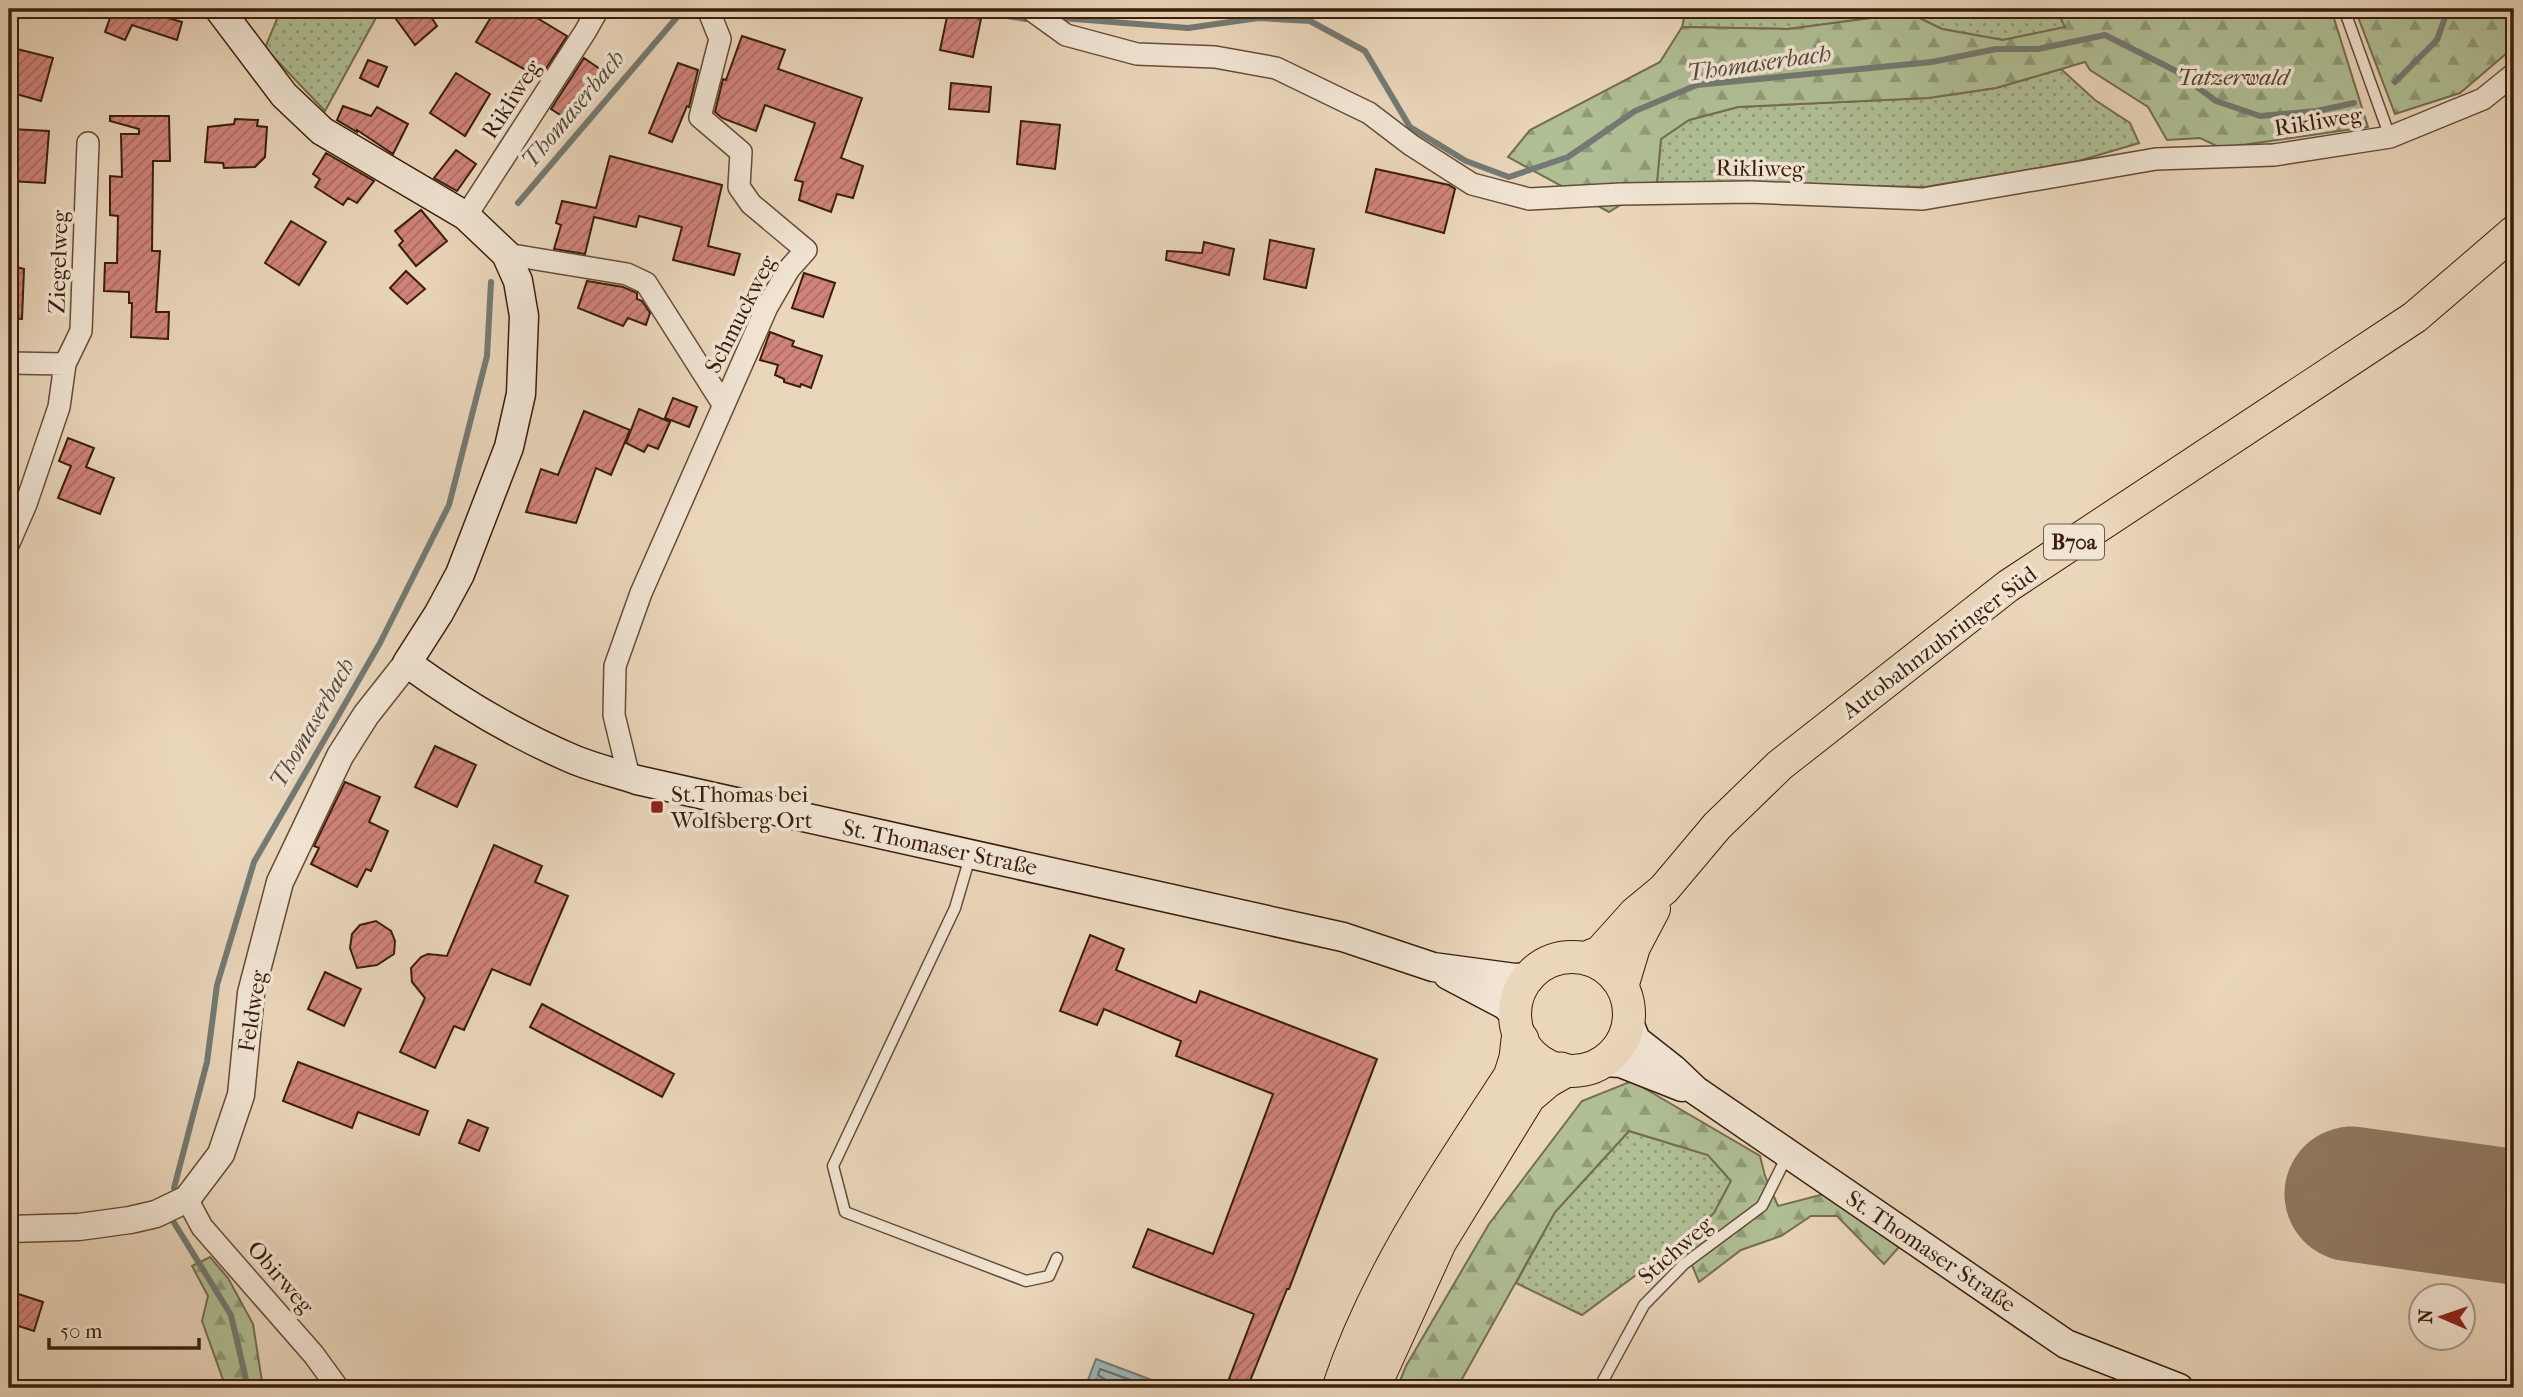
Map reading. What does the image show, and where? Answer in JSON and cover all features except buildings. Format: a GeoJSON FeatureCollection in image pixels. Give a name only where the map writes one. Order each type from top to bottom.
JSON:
{"type":"FeatureCollection","features":[{"type":"Feature","properties":{"kind":"highway"},"geometry":{"type":"LineString","coordinates":[[1341,1388],[1379,1298],[1416,1225],[1512,1077],[1518,1058],[1517,1027]]}},
{"type":"Feature","properties":{"kind":"highway"},"geometry":{"type":"LineString","coordinates":[[1371,1388],[1438,1241],[1527,1096],[1547,1079],[1562,1071]]}},
{"type":"Feature","properties":{"kind":"main road"},"geometry":{"type":"LineString","coordinates":[[219,9],[285,95],[322,131],[466,216],[506,254],[518,281],[524,316],[521,394],[509,447],[460,574],[407,663]]}},
{"type":"Feature","properties":{"kind":"main road","name":"Autobahnzubringer Süd"},"geometry":{"type":"LineString","coordinates":[[1586,958],[1600,952],[1635,913],[1664,889],[1717,826],[1780,765],[2008,586],[2415,317],[2514,232]]}},
{"type":"Feature","properties":{"kind":"main road","name":"St. Thomaser Straße"},"geometry":{"type":"LineString","coordinates":[[407,663],[447,692],[532,740],[578,761],[629,777],[1343,937],[1433,967],[1506,1005],[1517,1027]]}},
{"type":"Feature","properties":{"kind":"main road","name":"Autobahnzubringer Süd"},"geometry":{"type":"LineString","coordinates":[[1622,987],[1634,947],[1664,889]]}},
{"type":"Feature","properties":{"kind":"main road"},"geometry":{"type":"LineString","coordinates":[[1573,957],[1586,958],[1613,974],[1622,987],[1628,1004],[1629,1023],[1620,1045],[1604,1062],[1584,1070],[1562,1071],[1537,1060],[1517,1027],[1518,994],[1529,977],[1549,962],[1573,957]]}},
{"type":"Feature","properties":{"kind":"main road","name":"St. Thomaser Straße"},"geometry":{"type":"LineString","coordinates":[[1433,967],[1516,978],[1529,977]]}},
{"type":"Feature","properties":{"kind":"main road","name":"St. Thomaser Straße"},"geometry":{"type":"LineString","coordinates":[[1629,1023],[1636,1040],[1695,1090],[2066,1344],[2179,1388]]}},
{"type":"Feature","properties":{"kind":"main road","name":"St. Thomaser Straße"},"geometry":{"type":"LineString","coordinates":[[1604,1062],[1621,1063],[1665,1082],[1695,1090]]}},
{"type":"Feature","properties":{"kind":"street","name":"Rikliweg"},"geometry":{"type":"LineString","coordinates":[[466,216],[598,9]]}},
{"type":"Feature","properties":{"kind":"street","name":"Schmuckweg"},"geometry":{"type":"LineString","coordinates":[[629,777],[614,715],[615,666],[641,593],[767,307],[789,269],[806,250],[751,204],[739,187],[741,152],[700,117],[720,39],[708,9]]}},
{"type":"Feature","properties":{"kind":"street","name":"Rikliweg"},"geometry":{"type":"LineString","coordinates":[[1030,9],[1066,35],[1137,54],[1215,57],[1276,68],[1369,113],[1411,145],[1472,184],[1529,199],[1620,194],[1750,192],[1923,199],[2156,159],[2274,155],[2390,136],[2483,99],[2514,74]]}},
{"type":"Feature","properties":{"kind":"street","name":"Ziegelweg"},"geometry":{"type":"LineString","coordinates":[[9,543],[26,504],[59,407],[65,364],[81,331],[88,144]]}},
{"type":"Feature","properties":{"kind":"street","name":"Schmuckweg"},"geometry":{"type":"LineString","coordinates":[[506,254],[627,274],[646,283],[723,404]]}},
{"type":"Feature","properties":{"kind":"street"},"geometry":{"type":"LineString","coordinates":[[9,363],[65,364]]}},
{"type":"Feature","properties":{"kind":"street","name":"Feldweg"},"geometry":{"type":"LineString","coordinates":[[9,1228],[79,1227],[130,1220],[156,1213],[187,1199],[221,1154],[241,1095],[251,993],[281,882],[340,755],[366,715],[407,663]]}},
{"type":"Feature","properties":{"kind":"street","name":"Obirweg"},"geometry":{"type":"LineString","coordinates":[[187,1199],[202,1227],[314,1355],[338,1388]]}},
{"type":"Feature","properties":{"kind":"lane"},"geometry":{"type":"LineString","coordinates":[[2344,9],[2390,136]]}},
{"type":"Feature","properties":{"kind":"lane"},"geometry":{"type":"LineString","coordinates":[[970,854],[956,908],[833,1166],[845,1212],[1026,1281],[1049,1276],[1057,1258]]}},
{"type":"Feature","properties":{"kind":"lane","name":"Stichweg"},"geometry":{"type":"LineString","coordinates":[[1599,1388],[1644,1304],[1684,1264],[1762,1206],[1788,1153]]}},
{"type":"Feature","properties":{"kind":"green space"},"geometry":{"type":"Polygon","coordinates":[[[281,9],[411,9],[377,16],[325,111],[265,48],[281,9]]]}},
{"type":"Feature","properties":{"kind":"green space"},"geometry":{"type":"Polygon","coordinates":[[[1686,9],[2056,9],[2066,27],[2003,40],[1942,29],[1909,13],[1788,29],[1682,27],[1686,9]]]}},
{"type":"Feature","properties":{"kind":"green space","name":"Tatzerwald"},"geometry":{"type":"Polygon","coordinates":[[[2056,9],[2331,9],[2368,127],[2221,148],[2200,138],[2167,140],[2148,107],[2090,70],[2085,62],[1996,88],[1928,98],[1738,107],[1689,120],[1661,139],[1657,182],[1609,212],[1508,157],[1530,130],[1660,62],[1682,27],[1788,29],[1909,13],[1942,29],[2003,40],[2065,27],[2056,9]]]}},
{"type":"Feature","properties":{"kind":"green space"},"geometry":{"type":"Polygon","coordinates":[[[2355,9],[2514,9],[2514,47],[2460,93],[2395,114],[2355,9]]]}},
{"type":"Feature","properties":{"kind":"green space"},"geometry":{"type":"Polygon","coordinates":[[[2061,69],[2095,100],[2130,123],[2139,143],[2075,162],[1925,187],[1657,182],[1661,139],[1689,120],[1738,107],[1928,98],[1996,88],[2061,69]]]}},
{"type":"Feature","properties":{"kind":"green space"},"geometry":{"type":"Polygon","coordinates":[[[1632,1081],[1760,1156],[1778,1206],[1824,1194],[1899,1247],[1884,1264],[1837,1216],[1811,1216],[1781,1236],[1741,1250],[1699,1282],[1682,1241],[1714,1213],[1731,1181],[1708,1155],[1629,1131],[1555,1212],[1457,1388],[1397,1388],[1406,1366],[1489,1224],[1582,1101],[1632,1081]]]}},
{"type":"Feature","properties":{"kind":"green space"},"geometry":{"type":"Polygon","coordinates":[[[1629,1131],[1708,1155],[1731,1181],[1714,1213],[1682,1241],[1582,1315],[1516,1283],[1555,1212],[1629,1131]]]}},
{"type":"Feature","properties":{"kind":"green space"},"geometry":{"type":"Polygon","coordinates":[[[210,1257],[228,1278],[253,1324],[263,1388],[226,1388],[202,1321],[208,1296],[192,1266],[210,1257]]]}},
{"type":"Feature","properties":{"kind":"water"},"geometry":{"type":"Polygon","coordinates":[[[1096,1359],[1173,1388],[1110,1388],[1088,1380],[1096,1359]]]}},
{"type":"Feature","properties":{"kind":"waterway","name":"Thomaserbach"},"geometry":{"type":"LineString","coordinates":[[518,203],[684,9]]}},
{"type":"Feature","properties":{"kind":"waterway","name":"Thomaserbach"},"geometry":{"type":"LineString","coordinates":[[959,9],[1026,19]]}},
{"type":"Feature","properties":{"kind":"waterway","name":"Thomaserbach"},"geometry":{"type":"LineString","coordinates":[[2395,82],[2437,40],[2448,9]]}},
{"type":"Feature","properties":{"kind":"waterway","name":"Thomaserbach"},"geometry":{"type":"LineString","coordinates":[[1062,18],[1188,28],[1258,18],[1310,21],[1365,51],[1410,127],[1466,161],[1509,177],[1568,157],[1635,111],[1697,85],[1932,62],[1996,49],[2038,49],[2105,35],[2176,71],[2216,101],[2260,116],[2317,111],[2354,103]]}},
{"type":"Feature","properties":{"kind":"waterway","name":"Thomaserbach"},"geometry":{"type":"LineString","coordinates":[[174,1188],[207,1062],[217,985],[254,862],[380,643],[449,505],[487,356],[491,282]]}},
{"type":"Feature","properties":{"kind":"waterway","name":"Thomaserbach"},"geometry":{"type":"LineString","coordinates":[[173,1221],[231,1315],[248,1388]]}},
{"type":"Feature","properties":{"kind":"runway"},"geometry":{"type":"LineString","coordinates":[[2352,1194],[2514,1217]]}},
{"type":"Feature","properties":{"kind":"place","name":"St.Thomas bei Wolfsberg Ort"},"geometry":{"type":"Point","coordinates":[657,807]}}]}
